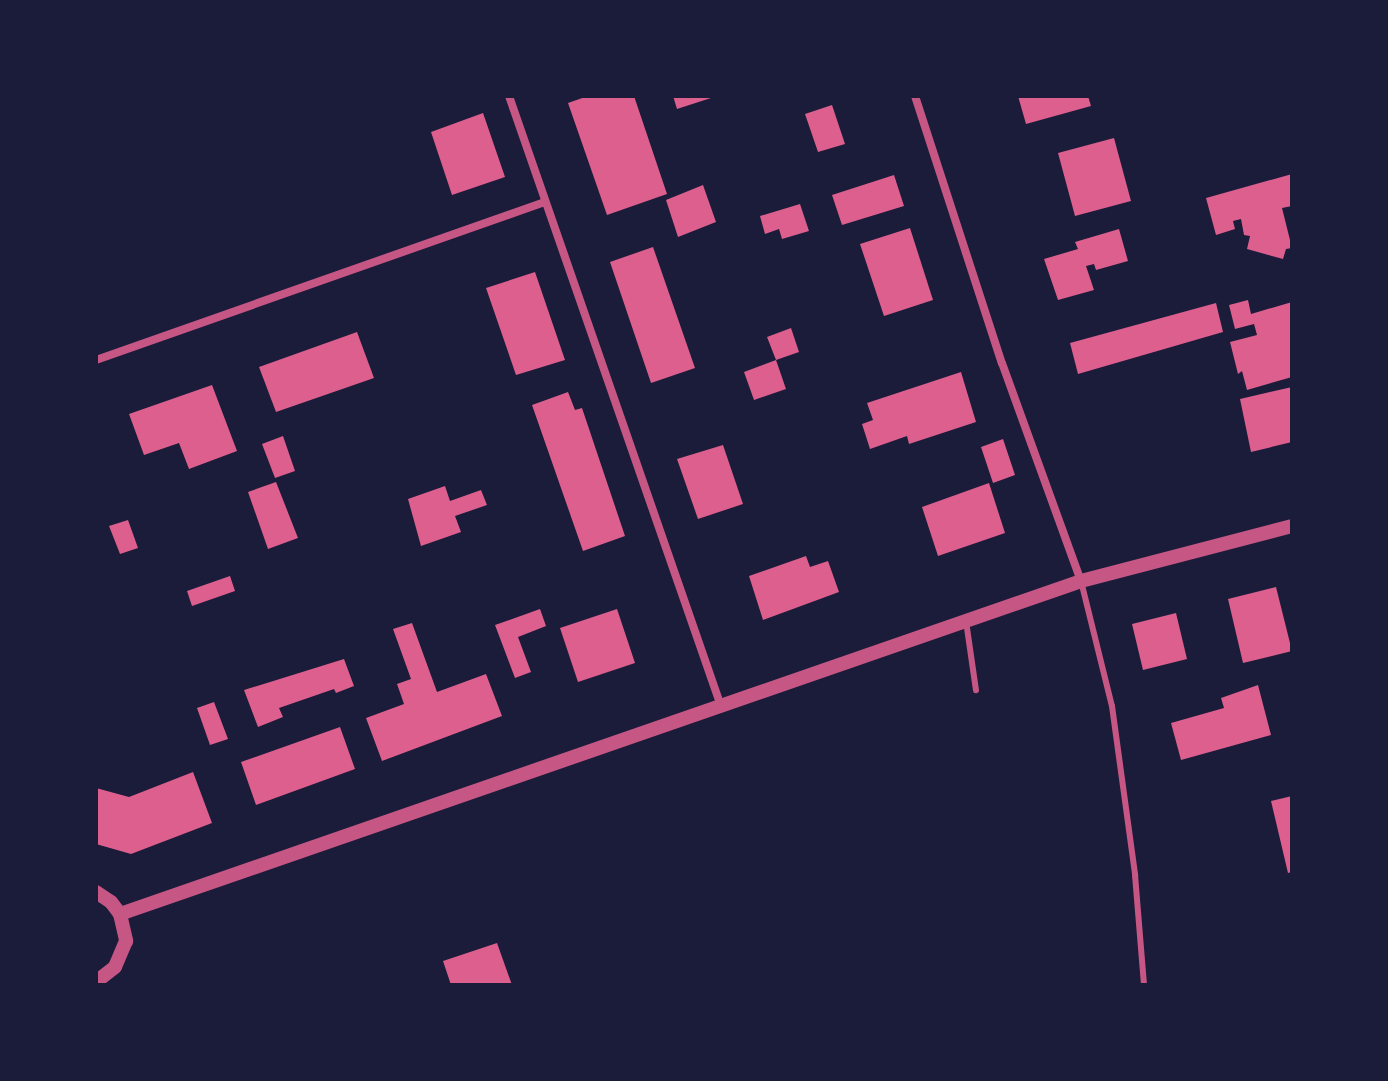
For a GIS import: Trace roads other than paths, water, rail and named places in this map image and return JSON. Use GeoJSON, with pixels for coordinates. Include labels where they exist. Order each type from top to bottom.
{"type":"FeatureCollection","features":[{"type":"Feature","properties":{"kind":"street"},"geometry":{"type":"LineString","coordinates":[[509,96],[721,706]]}},
{"type":"Feature","properties":{"kind":"street"},"geometry":{"type":"LineString","coordinates":[[915,96],[1002,363],[1081,581]]}},
{"type":"Feature","properties":{"kind":"street"},"geometry":{"type":"LineString","coordinates":[[96,360],[544,202]]}},
{"type":"Feature","properties":{"kind":"street"},"geometry":{"type":"LineString","coordinates":[[120,914],[1081,581],[1292,526]]}},
{"type":"Feature","properties":{"kind":"street"},"geometry":{"type":"LineString","coordinates":[[96,892],[111,902],[125,927],[122,955],[100,983]]}},
{"type":"Feature","properties":{"kind":"lane"},"geometry":{"type":"LineString","coordinates":[[1081,581],[1112,706],[1135,875],[1144,985]]}},
{"type":"Feature","properties":{"kind":"lane"},"geometry":{"type":"LineString","coordinates":[[966,621],[976,690]]}}]}
